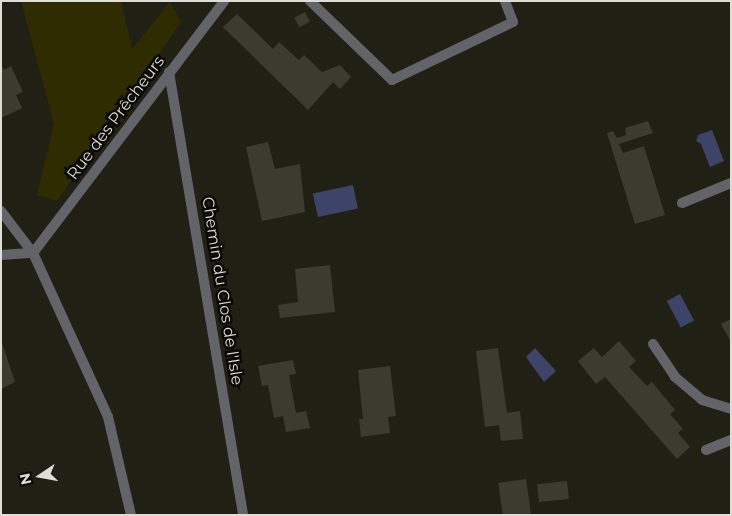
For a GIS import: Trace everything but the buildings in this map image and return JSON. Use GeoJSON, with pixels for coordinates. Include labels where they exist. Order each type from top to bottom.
{"type":"FeatureCollection","features":[{"type":"Feature","properties":{"kind":"street","name":"Rue des Prêcheurs"},"geometry":{"type":"LineString","coordinates":[[34,253],[224,1]]}},
{"type":"Feature","properties":{"kind":"street"},"geometry":{"type":"LineString","coordinates":[[310,1],[392,80],[513,22],[505,1]]}},
{"type":"Feature","properties":{"kind":"street","name":"Chemin du Clos de l'Isle"},"geometry":{"type":"LineString","coordinates":[[169,72],[243,515]]}},
{"type":"Feature","properties":{"kind":"street"},"geometry":{"type":"LineString","coordinates":[[682,203],[731,183]]}},
{"type":"Feature","properties":{"kind":"street"},"geometry":{"type":"LineString","coordinates":[[1,211],[34,253],[108,417],[131,515]]}},
{"type":"Feature","properties":{"kind":"street"},"geometry":{"type":"LineString","coordinates":[[1,255],[34,253]]}},
{"type":"Feature","properties":{"kind":"street"},"geometry":{"type":"LineString","coordinates":[[653,344],[674,377],[702,400],[731,409]]}},
{"type":"Feature","properties":{"kind":"street"},"geometry":{"type":"LineString","coordinates":[[706,450],[731,440]]}},
{"type":"Feature","properties":{"kind":"shaded area"},"geometry":{"type":"Polygon","coordinates":[[[21,1],[121,1],[132,49],[170,2],[181,22],[57,201],[37,195],[54,124],[21,1]]]}},
{"type":"Feature","properties":{"kind":"water"},"geometry":{"type":"Polygon","coordinates":[[[712,130],[724,161],[710,167],[701,144],[696,141],[698,135],[712,130]]]}},
{"type":"Feature","properties":{"kind":"water"},"geometry":{"type":"Polygon","coordinates":[[[353,185],[358,208],[318,217],[313,194],[353,185]]]}},
{"type":"Feature","properties":{"kind":"water"},"geometry":{"type":"Polygon","coordinates":[[[680,294],[694,320],[681,328],[667,301],[680,294]]]}},
{"type":"Feature","properties":{"kind":"water"},"geometry":{"type":"Polygon","coordinates":[[[535,348],[556,371],[544,382],[526,357],[535,348]]]}}]}
